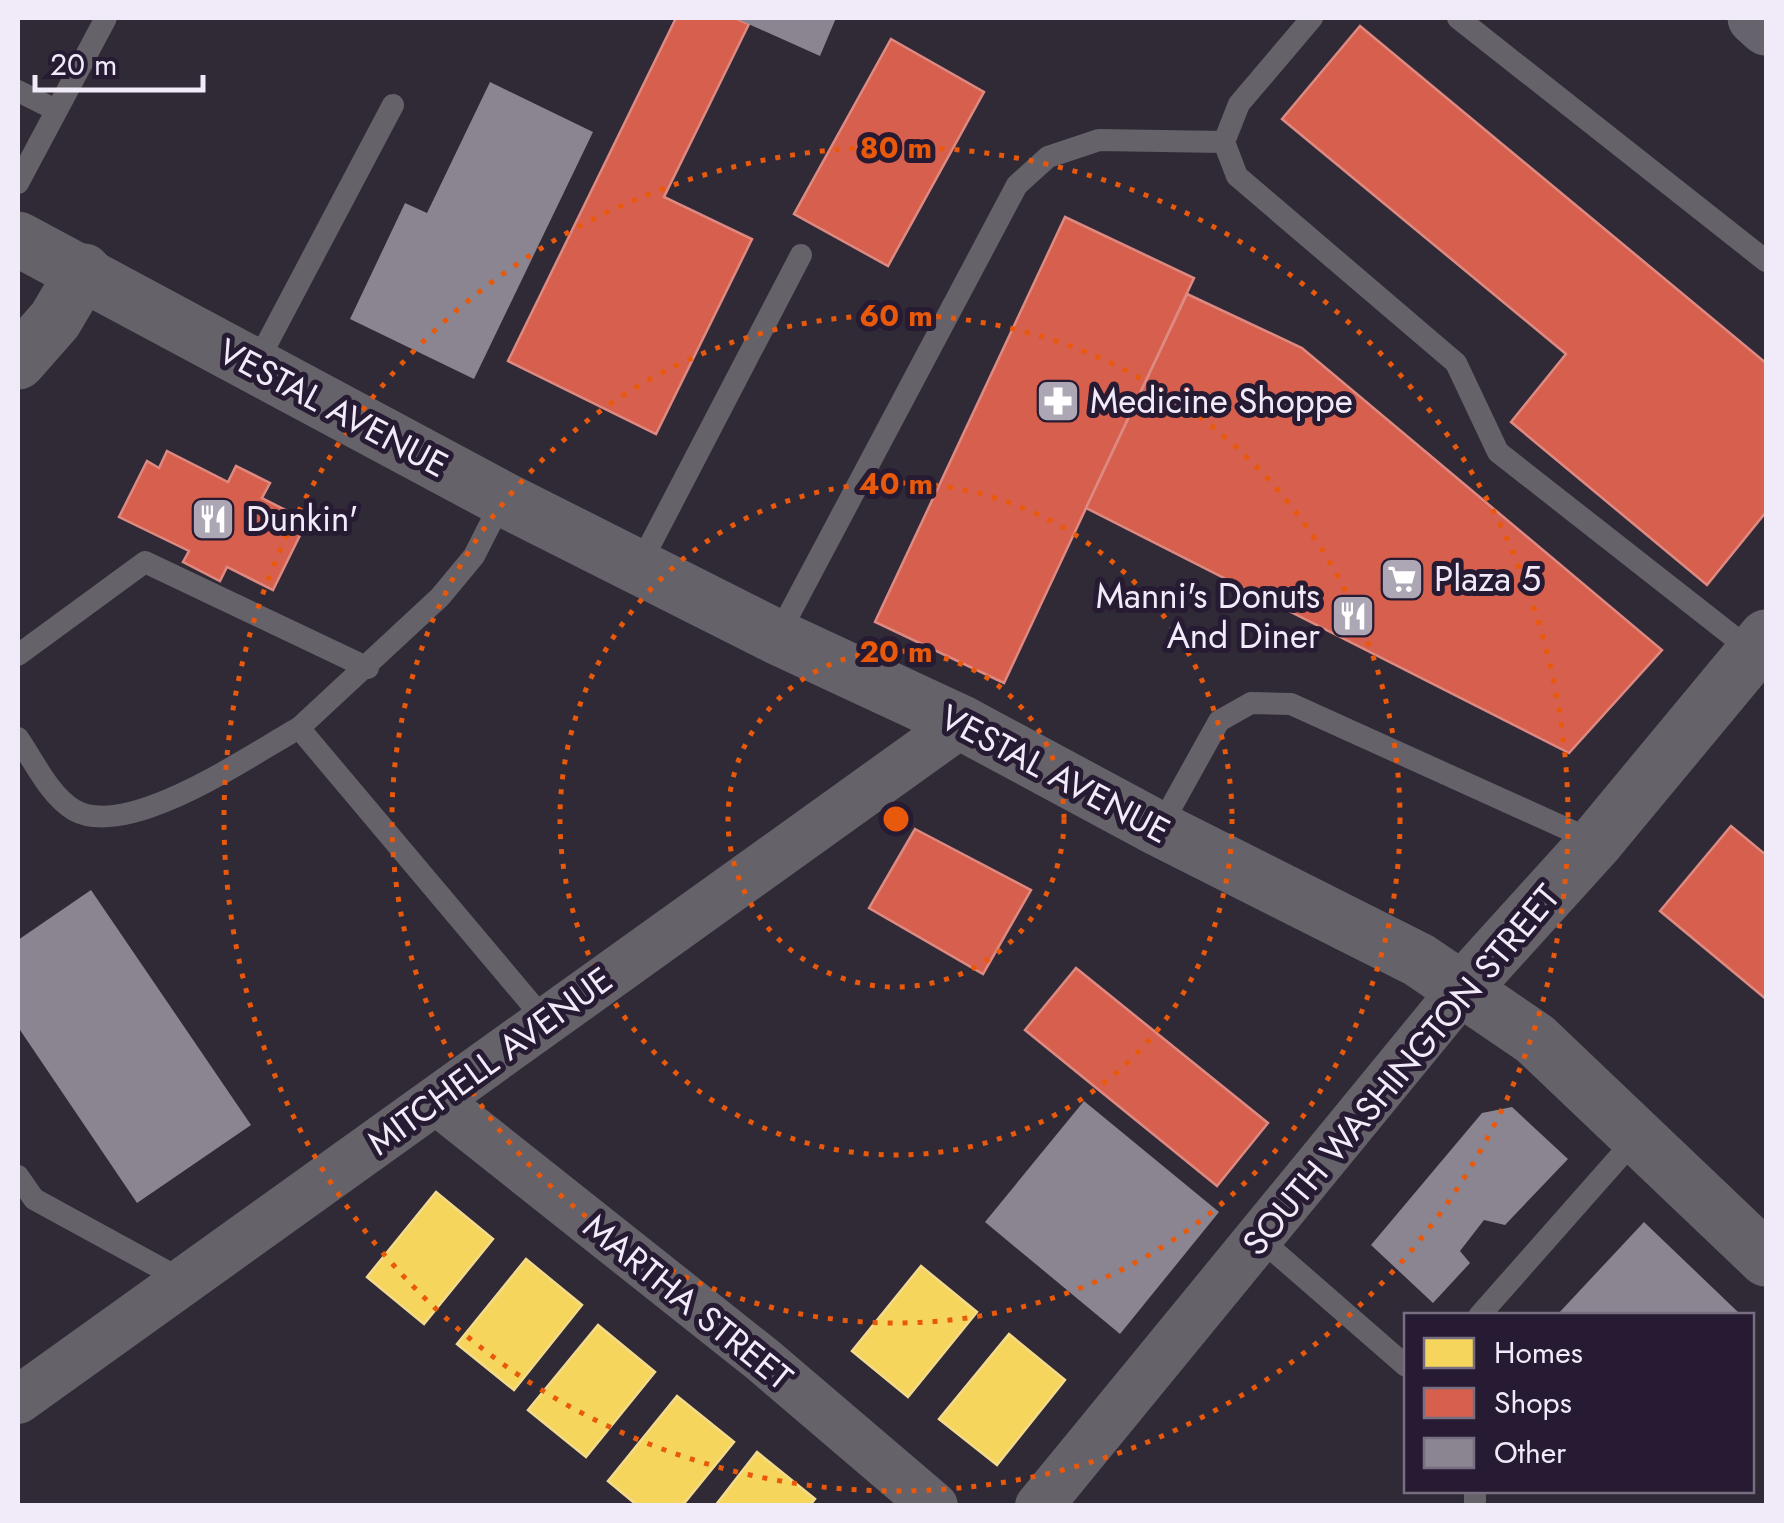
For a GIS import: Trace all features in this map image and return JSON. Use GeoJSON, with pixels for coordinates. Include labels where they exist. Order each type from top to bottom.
{"type":"FeatureCollection","features":[{"type":"Feature","properties":{"kind":"main road"},"geometry":{"type":"LineString","coordinates":[[1754,18],[1766,28]]}},
{"type":"Feature","properties":{"kind":"street","name":"VESTAL AVENUE"},"geometry":{"type":"LineString","coordinates":[[18,239],[503,499],[778,637],[962,723],[1159,829],[1419,960],[1535,1039],[1766,1259]]}},
{"type":"Feature","properties":{"kind":"street"},"geometry":{"type":"LineString","coordinates":[[18,362],[55,320],[84,271]]}},
{"type":"Feature","properties":{"kind":"street","name":"SOUTH WASHINGTON STREET"},"geometry":{"type":"LineString","coordinates":[[1039,1506],[1461,991],[1596,842],[1760,645]]}},
{"type":"Feature","properties":{"kind":"street","name":"MITCHELL AVENUE"},"geometry":{"type":"LineString","coordinates":[[18,1400],[438,1102],[544,1019],[962,723]]}},
{"type":"Feature","properties":{"kind":"street","name":"MARTHA STREET"},"geometry":{"type":"LineString","coordinates":[[438,1102],[763,1360],[934,1506]]}},
{"type":"Feature","properties":{"kind":"lane"},"geometry":{"type":"LineString","coordinates":[[18,183],[106,18]]}},
{"type":"Feature","properties":{"kind":"lane"},"geometry":{"type":"LineString","coordinates":[[1312,18],[1239,104],[1224,142],[1236,176],[1456,364],[1498,452],[1760,645]]}},
{"type":"Feature","properties":{"kind":"lane"},"geometry":{"type":"LineString","coordinates":[[1458,18],[1766,261]]}},
{"type":"Feature","properties":{"kind":"lane"},"geometry":{"type":"LineString","coordinates":[[18,91],[56,110]]}},
{"type":"Feature","properties":{"kind":"lane"},"geometry":{"type":"LineString","coordinates":[[254,368],[393,105]]}},
{"type":"Feature","properties":{"kind":"lane"},"geometry":{"type":"LineString","coordinates":[[778,637],[1017,185],[1048,157],[1099,140],[1224,142]]}},
{"type":"Feature","properties":{"kind":"lane"},"geometry":{"type":"LineString","coordinates":[[638,566],[801,255]]}},
{"type":"Feature","properties":{"kind":"lane"},"geometry":{"type":"LineString","coordinates":[[18,738],[59,798],[78,812],[107,818],[152,808],[299,728],[368,668],[440,598],[474,556],[503,499]]}},
{"type":"Feature","properties":{"kind":"lane"},"geometry":{"type":"LineString","coordinates":[[18,654],[145,562],[368,668]]}},
{"type":"Feature","properties":{"kind":"lane"},"geometry":{"type":"LineString","coordinates":[[1159,829],[1219,721],[1250,703],[1290,704],[1596,842]]}},
{"type":"Feature","properties":{"kind":"lane"},"geometry":{"type":"LineString","coordinates":[[299,728],[544,1019]]}},
{"type":"Feature","properties":{"kind":"lane"},"geometry":{"type":"LineString","coordinates":[[1482,1313],[1638,1136]]}},
{"type":"Feature","properties":{"kind":"lane"},"geometry":{"type":"LineString","coordinates":[[18,1176],[26,1205],[184,1282]]}},
{"type":"Feature","properties":{"kind":"lane"},"geometry":{"type":"LineString","coordinates":[[1259,1238],[1404,1364]]}},
{"type":"Feature","properties":{"kind":"building: Homes"},"geometry":{"type":"Polygon","coordinates":[[[436,1192],[493,1239],[424,1324],[367,1277],[436,1192]]]}},
{"type":"Feature","properties":{"kind":"building: Homes"},"geometry":{"type":"Polygon","coordinates":[[[526,1259],[582,1305],[514,1390],[457,1344],[526,1259]]]}},
{"type":"Feature","properties":{"kind":"building: Homes"},"geometry":{"type":"Polygon","coordinates":[[[921,1266],[977,1312],[908,1397],[852,1351],[921,1266]]]}},
{"type":"Feature","properties":{"kind":"building: Homes"},"geometry":{"type":"Polygon","coordinates":[[[598,1325],[655,1372],[586,1457],[528,1410],[598,1325]]]}},
{"type":"Feature","properties":{"kind":"building: Homes"},"geometry":{"type":"Polygon","coordinates":[[[1009,1334],[1065,1380],[997,1465],[939,1419],[1009,1334]]]}},
{"type":"Feature","properties":{"kind":"building: Homes"},"geometry":{"type":"Polygon","coordinates":[[[677,1396],[734,1442],[682,1506],[638,1506],[608,1481],[677,1396]]]}},
{"type":"Feature","properties":{"kind":"building: Homes"},"geometry":{"type":"Polygon","coordinates":[[[757,1452],[815,1499],[809,1506],[715,1506],[757,1452]]]}},
{"type":"Feature","properties":{"kind":"building: Shops"},"geometry":{"type":"Polygon","coordinates":[[[676,18],[735,18],[749,24],[664,197],[752,239],[656,434],[508,361],[676,18]]]}},
{"type":"Feature","properties":{"kind":"building: Shops"},"geometry":{"type":"Polygon","coordinates":[[[1360,26],[1766,363],[1766,512],[1707,585],[1511,422],[1566,354],[1282,119],[1360,26]]]}},
{"type":"Feature","properties":{"kind":"building: Shops"},"geometry":{"type":"Polygon","coordinates":[[[891,39],[984,92],[888,266],[794,214],[891,39]]]}},
{"type":"Feature","properties":{"kind":"building: Shops","name":"Medicine Shoppe"},"geometry":{"type":"Polygon","coordinates":[[[1065,217],[1194,278],[1004,683],[875,622],[1065,217]]]}},
{"type":"Feature","properties":{"kind":"building: Shops","name":"Plaza 5"},"geometry":{"type":"Polygon","coordinates":[[[1187,294],[1302,348],[1662,650],[1569,753],[1086,508],[1187,294]]]}},
{"type":"Feature","properties":{"kind":"building: Shops","name":"Dunkin'"},"geometry":{"type":"Polygon","coordinates":[[[167,451],[228,482],[236,466],[270,483],[262,498],[307,521],[273,590],[227,567],[220,581],[183,562],[189,551],[119,517],[147,461],[159,468],[167,451]]]}},
{"type":"Feature","properties":{"kind":"building: Shops"},"geometry":{"type":"Polygon","coordinates":[[[1731,826],[1766,855],[1766,999],[1660,911],[1731,826]]]}},
{"type":"Feature","properties":{"kind":"building: Shops"},"geometry":{"type":"Polygon","coordinates":[[[915,829],[1031,890],[983,974],[869,908],[915,829]]]}},
{"type":"Feature","properties":{"kind":"building: Shops"},"geometry":{"type":"Polygon","coordinates":[[[1076,968],[1268,1123],[1217,1186],[1025,1030],[1076,968]]]}},
{"type":"Feature","properties":{"kind":"building: Other"},"geometry":{"type":"Polygon","coordinates":[[[735,18],[836,18],[820,56],[735,18]]]}},
{"type":"Feature","properties":{"kind":"building: Other"},"geometry":{"type":"Polygon","coordinates":[[[490,82],[593,132],[474,379],[350,319],[405,203],[427,213],[490,82]]]}},
{"type":"Feature","properties":{"kind":"building: Other"},"geometry":{"type":"Polygon","coordinates":[[[91,890],[251,1125],[137,1203],[18,1027],[18,940],[91,890]]]}},
{"type":"Feature","properties":{"kind":"building: Other"},"geometry":{"type":"Polygon","coordinates":[[[1084,1101],[1219,1212],[1120,1334],[985,1222],[1084,1101]]]}},
{"type":"Feature","properties":{"kind":"building: Other"},"geometry":{"type":"Polygon","coordinates":[[[1512,1107],[1568,1159],[1505,1225],[1484,1220],[1460,1251],[1470,1263],[1433,1303],[1371,1245],[1482,1113],[1512,1107]]]}},
{"type":"Feature","properties":{"kind":"building: Other"},"geometry":{"type":"Polygon","coordinates":[[[1644,1222],[1738,1312],[1737,1313],[1559,1313],[1644,1222]]]}},
{"type":"Feature","properties":{"kind":"place","name":"Medicine Shoppe"},"geometry":{"type":"Point","coordinates":[1058,401]}},
{"type":"Feature","properties":{"kind":"place","name":"Dunkin'"},"geometry":{"type":"Point","coordinates":[213,519]}},
{"type":"Feature","properties":{"kind":"place","name":"Plaza 5"},"geometry":{"type":"Point","coordinates":[1402,579]}},
{"type":"Feature","properties":{"kind":"place","name":"Manni's Donuts And Diner"},"geometry":{"type":"Point","coordinates":[1353,616]}}]}
